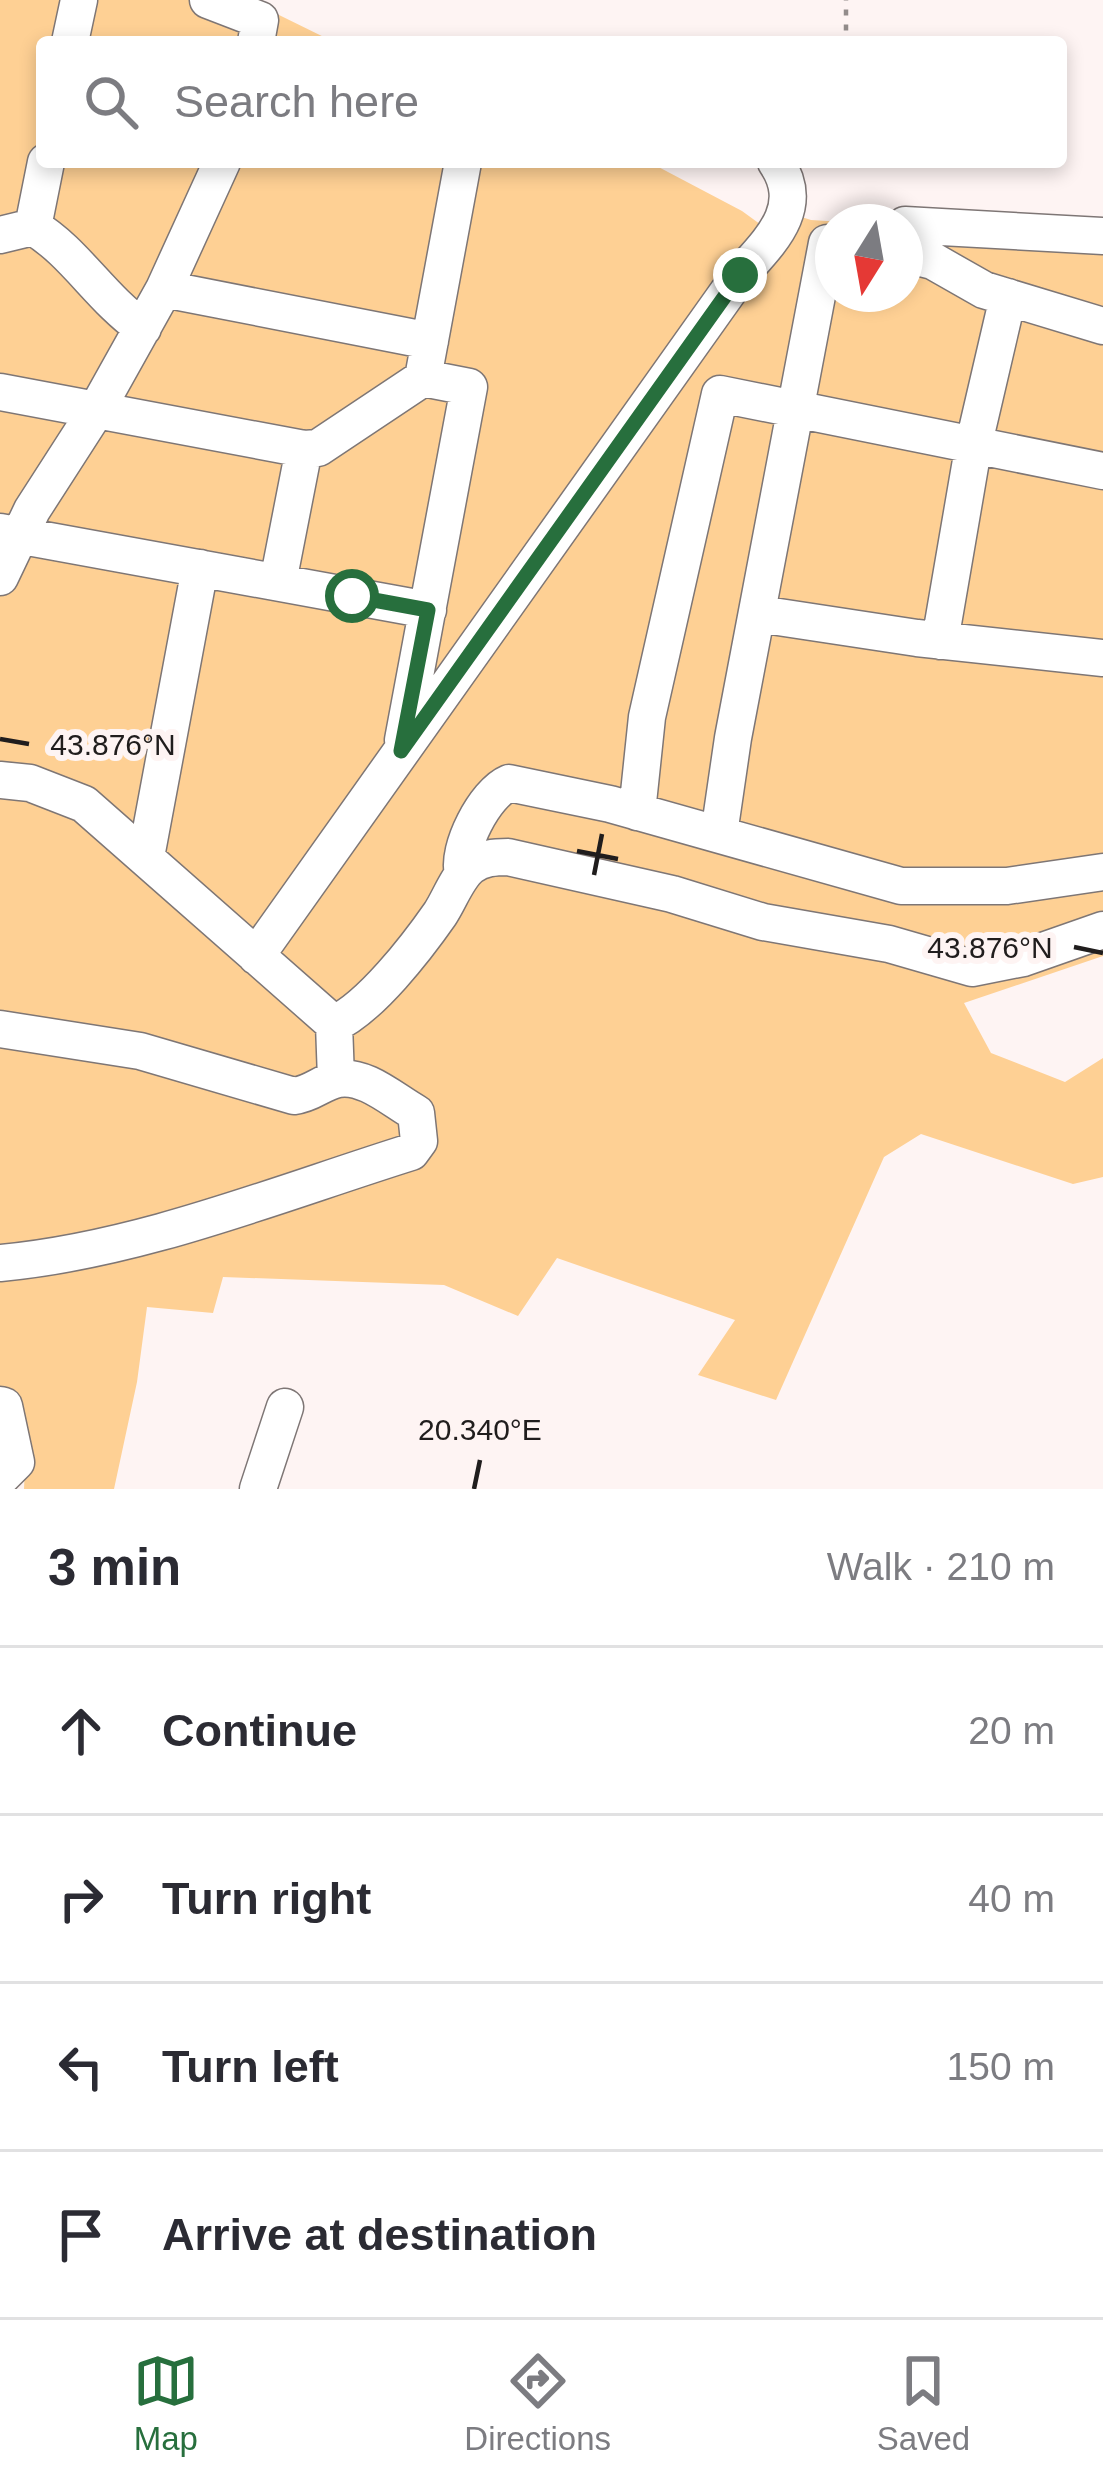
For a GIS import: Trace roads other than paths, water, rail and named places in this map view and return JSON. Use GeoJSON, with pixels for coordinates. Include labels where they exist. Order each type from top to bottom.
{"type":"FeatureCollection","features":[{"type":"Feature","properties":{"kind":"street"},"geometry":{"type":"LineString","coordinates":[[71,36],[79,0]]}},
{"type":"Feature","properties":{"kind":"street"},"geometry":{"type":"LineString","coordinates":[[208,0],[260,20],[257,36]]}},
{"type":"Feature","properties":{"kind":"street"},"geometry":{"type":"LineString","coordinates":[[43,168],[16,231],[58,242],[116,309],[143,328]]}},
{"type":"Feature","properties":{"kind":"street"},"geometry":{"type":"LineString","coordinates":[[0,577],[11,534],[98,410],[164,289],[219,168]]}},
{"type":"Feature","properties":{"kind":"street"},"geometry":{"type":"LineString","coordinates":[[423,378],[462,168]]}},
{"type":"Feature","properties":{"kind":"street"},"geometry":{"type":"LineString","coordinates":[[256,956],[740,275],[782,224],[789,195],[778,168]]}},
{"type":"Feature","properties":{"kind":"street"},"geometry":{"type":"LineString","coordinates":[[782,224],[815,223]]}},
{"type":"Feature","properties":{"kind":"street"},"geometry":{"type":"LineString","coordinates":[[923,226],[1103,236]]}},
{"type":"Feature","properties":{"kind":"street"},"geometry":{"type":"LineString","coordinates":[[923,258],[975,286],[1103,326]]}},
{"type":"Feature","properties":{"kind":"street"},"geometry":{"type":"LineString","coordinates":[[164,289],[430,341]]}},
{"type":"Feature","properties":{"kind":"street"},"geometry":{"type":"LineString","coordinates":[[940,641],[974,443],[1008,297]]}},
{"type":"Feature","properties":{"kind":"street"},"geometry":{"type":"LineString","coordinates":[[719,834],[794,408],[816,312]]}},
{"type":"Feature","properties":{"kind":"street"},"geometry":{"type":"LineString","coordinates":[[0,392],[304,449],[318,448],[423,378],[469,387],[401,751]]}},
{"type":"Feature","properties":{"kind":"street"},"geometry":{"type":"LineString","coordinates":[[637,812],[647,717],[720,394],[1103,471]]}},
{"type":"Feature","properties":{"kind":"street"},"geometry":{"type":"LineString","coordinates":[[278,582],[304,449]]}},
{"type":"Feature","properties":{"kind":"street"},"geometry":{"type":"LineString","coordinates":[[11,534],[428,610]]}},
{"type":"Feature","properties":{"kind":"street"},"geometry":{"type":"LineString","coordinates":[[146,857],[200,568]]}},
{"type":"Feature","properties":{"kind":"street"},"geometry":{"type":"LineString","coordinates":[[759,614],[940,641],[1103,658]]}},
{"type":"Feature","properties":{"kind":"street"},"geometry":{"type":"LineString","coordinates":[[15,781],[84,804],[334,1024],[336,1079]]}},
{"type":"Feature","properties":{"kind":"street"},"geometry":{"type":"LineString","coordinates":[[463,874],[464,843],[494,792],[508,783],[637,812],[901,886],[1007,886],[1103,872]]}},
{"type":"Feature","properties":{"kind":"street"},"geometry":{"type":"LineString","coordinates":[[334,1024],[354,1015],[434,922],[463,874],[476,862],[508,857],[672,894],[764,922],[889,944],[972,968],[1023,958],[1103,930]]}},
{"type":"Feature","properties":{"kind":"street"},"geometry":{"type":"LineString","coordinates":[[0,1029],[140,1051],[294,1096],[311,1094],[336,1079],[360,1080],[416,1113],[419,1141],[411,1152],[140,1237],[56,1258],[0,1264]]}},
{"type":"Feature","properties":{"kind":"street"},"geometry":{"type":"LineString","coordinates":[[0,1405],[16,1462],[0,1478]]}},
{"type":"Feature","properties":{"kind":"street"},"geometry":{"type":"LineString","coordinates":[[258,1489],[285,1406]]}}]}
